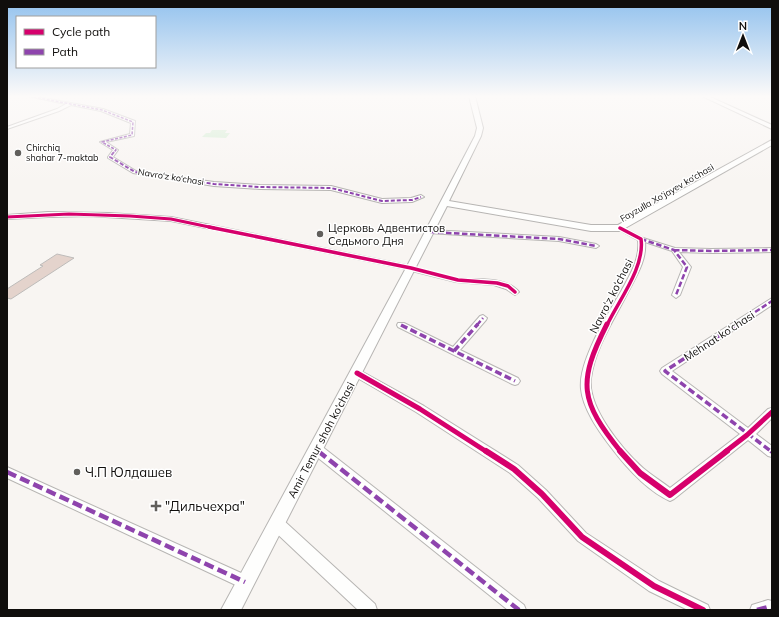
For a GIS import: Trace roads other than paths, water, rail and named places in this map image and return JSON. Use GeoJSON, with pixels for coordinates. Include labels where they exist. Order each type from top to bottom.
{"type":"FeatureCollection","features":[{"type":"Feature","properties":{"kind":"main road","name":"Amir Temur shoh ko‘chasi"},"geometry":{"type":"LineString","coordinates":[[230,610],[357,373],[430,232],[479,132],[478,125]]}},
{"type":"Feature","properties":{"kind":"main road","name":"Fayzulla Xo‘jayev ko‘chasi"},"geometry":{"type":"LineString","coordinates":[[444,203],[591,228],[620,228],[772,142]]}},
{"type":"Feature","properties":{"kind":"street","name":"Navro‘z ko‘chasi"},"geometry":{"type":"LineString","coordinates":[[132,125],[132,135],[102,142],[116,150],[110,157],[135,172],[214,184],[260,187],[331,188],[382,201],[412,200],[421,197]]}},
{"type":"Feature","properties":{"kind":"street"},"geometry":{"type":"LineString","coordinates":[[7,217],[78,214],[171,219],[411,268],[458,280],[497,283],[508,286],[515,292]]}},
{"type":"Feature","properties":{"kind":"street"},"geometry":{"type":"LineString","coordinates":[[620,228],[641,239],[674,250],[696,252],[710,250],[772,250]]}},
{"type":"Feature","properties":{"kind":"street"},"geometry":{"type":"LineString","coordinates":[[430,232],[559,239],[596,246]]}},
{"type":"Feature","properties":{"kind":"street","name":"Navro‘z ko‘chasi"},"geometry":{"type":"LineString","coordinates":[[641,239],[642,253],[636,271],[598,342],[585,379],[588,399],[603,428],[637,470],[670,495],[747,434]]}},
{"type":"Feature","properties":{"kind":"street"},"geometry":{"type":"LineString","coordinates":[[674,250],[687,267],[676,295]]}},
{"type":"Feature","properties":{"kind":"street","name":"Mehnat ko‘chasi"},"geometry":{"type":"LineString","coordinates":[[747,434],[666,371],[772,301]]}},
{"type":"Feature","properties":{"kind":"street"},"geometry":{"type":"LineString","coordinates":[[454,351],[483,318]]}},
{"type":"Feature","properties":{"kind":"street"},"geometry":{"type":"LineString","coordinates":[[401,325],[515,381]]}},
{"type":"Feature","properties":{"kind":"street"},"geometry":{"type":"LineString","coordinates":[[357,373],[420,409],[514,469],[542,494],[582,537],[654,586],[703,610]]}},
{"type":"Feature","properties":{"kind":"street"},"geometry":{"type":"LineString","coordinates":[[772,412],[747,434],[772,452]]}},
{"type":"Feature","properties":{"kind":"street"},"geometry":{"type":"LineString","coordinates":[[316,449],[518,610]]}},
{"type":"Feature","properties":{"kind":"street"},"geometry":{"type":"LineString","coordinates":[[7,472],[245,582]]}},
{"type":"Feature","properties":{"kind":"street"},"geometry":{"type":"LineString","coordinates":[[277,524],[369,610]]}},
{"type":"Feature","properties":{"kind":"street"},"geometry":{"type":"LineString","coordinates":[[757,610],[768,607],[772,608]]}},
{"type":"Feature","properties":{"kind":"place","name":"Chirchiq shahar 7-maktab"},"geometry":{"type":"Point","coordinates":[18,153]}},
{"type":"Feature","properties":{"kind":"place","name":"Церковь Адвентистов Седьмого Дня"},"geometry":{"type":"Point","coordinates":[320,234]}},
{"type":"Feature","properties":{"kind":"place","name":"Ч.П Юлдашев"},"geometry":{"type":"Point","coordinates":[77,472]}},
{"type":"Feature","properties":{"kind":"place","name":"\"Дильчехра\""},"geometry":{"type":"Point","coordinates":[156,506]}}]}
